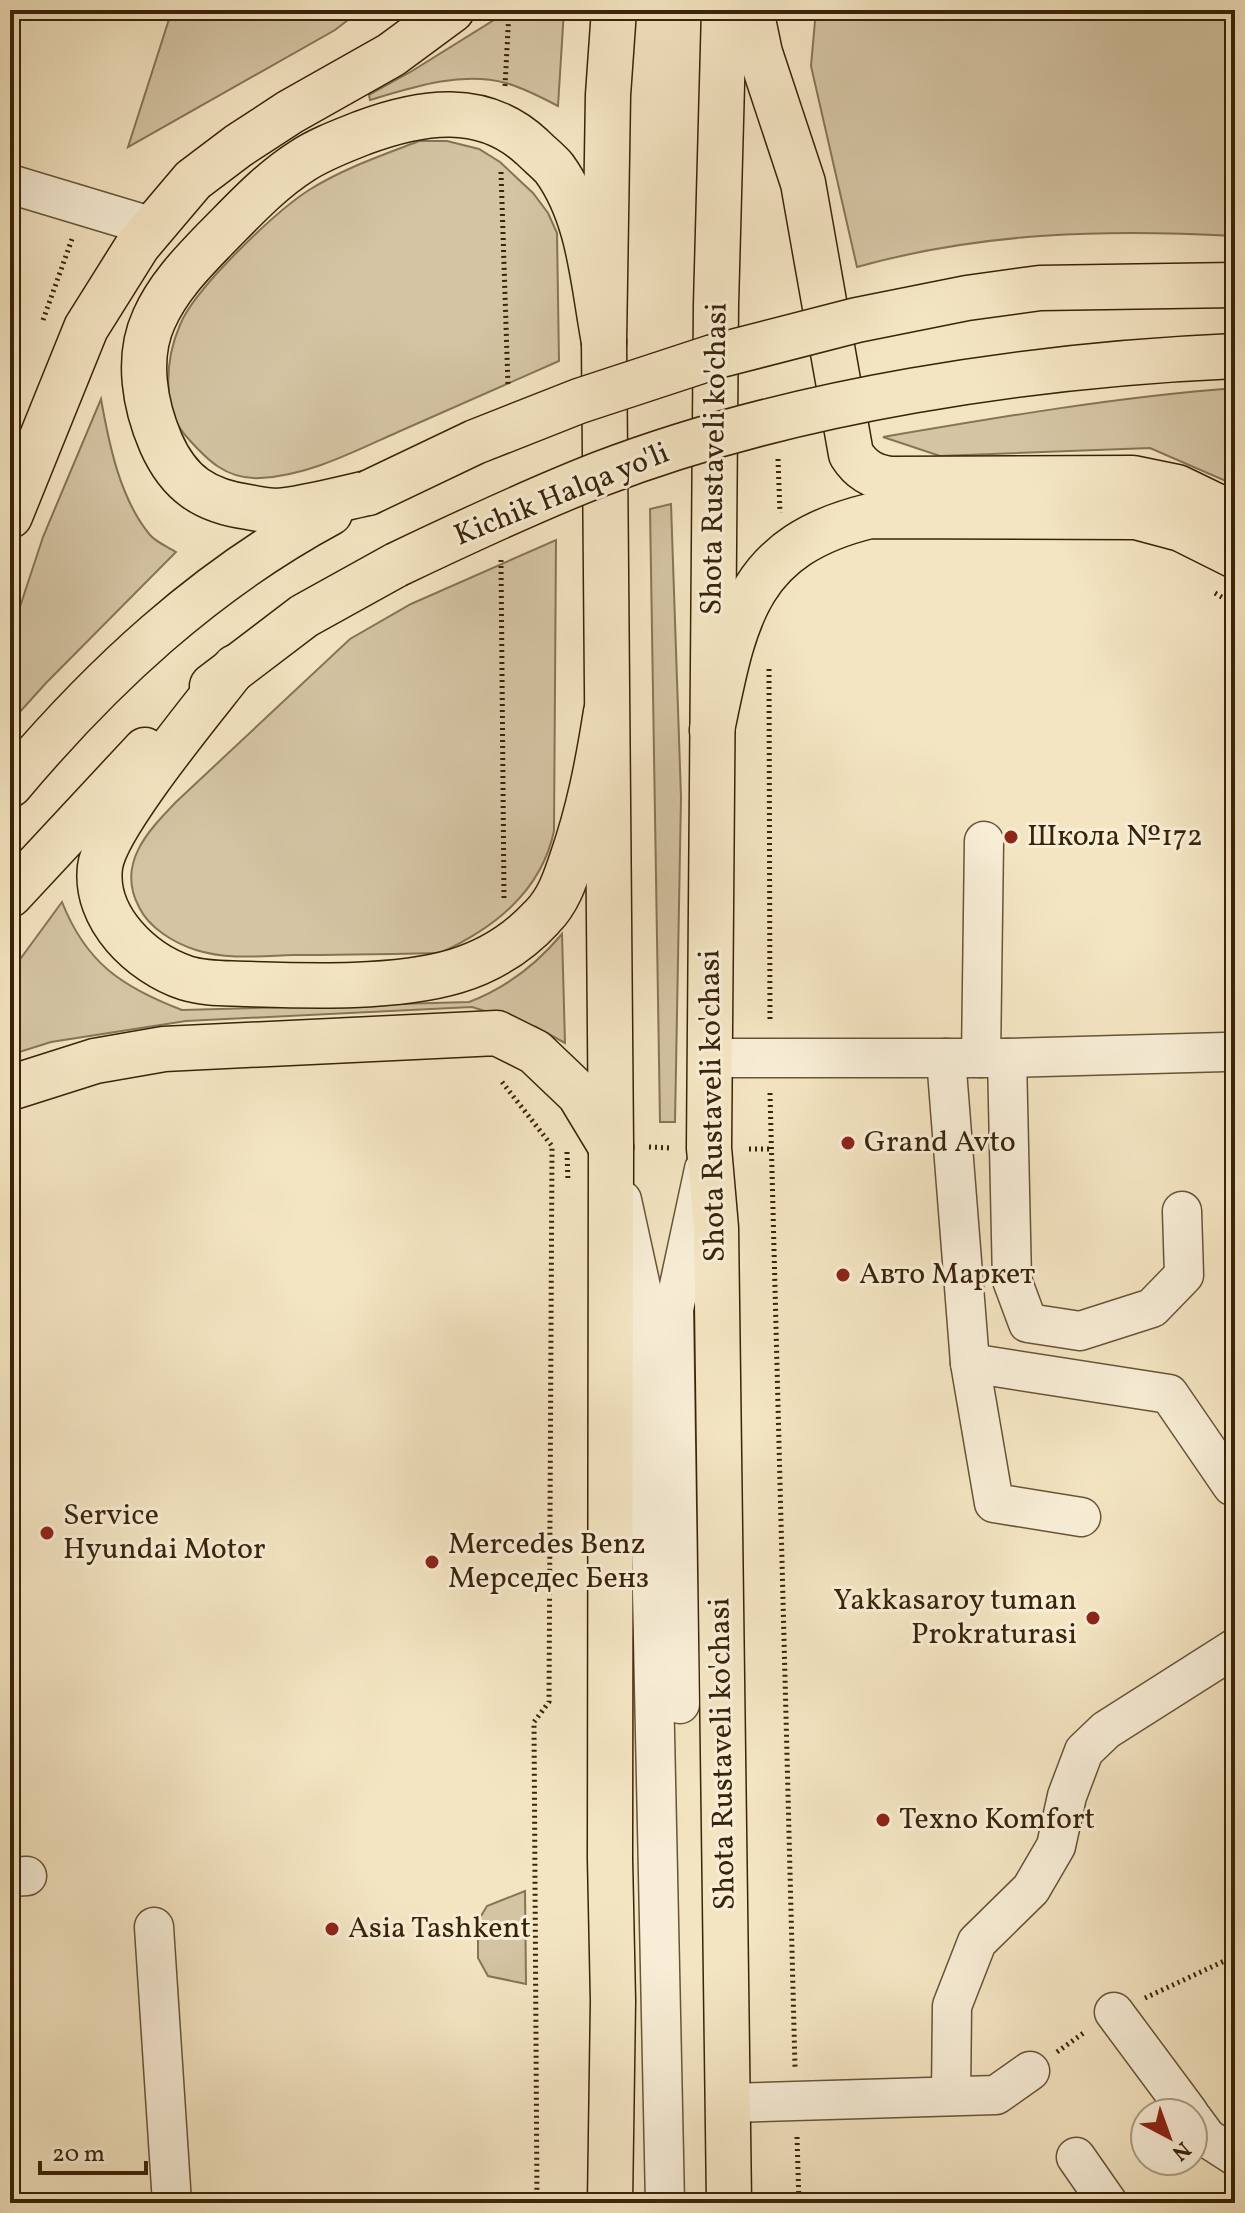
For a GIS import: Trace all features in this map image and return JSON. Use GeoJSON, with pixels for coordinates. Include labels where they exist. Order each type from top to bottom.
{"type":"FeatureCollection","features":[{"type":"Feature","properties":{"kind":"main road"},"geometry":{"type":"LineString","coordinates":[[10,516],[86,328],[138,245],[193,180],[290,112],[391,55],[452,10]]}},
{"type":"Feature","properties":{"kind":"main road"},"geometry":{"type":"LineString","coordinates":[[610,2203],[613,2001],[610,1859],[611,1147],[604,342],[608,95],[614,10]]}},
{"type":"Feature","properties":{"kind":"main road","name":"Shota Rustaveli ko'chasi"},"geometry":{"type":"LineString","coordinates":[[724,10],[716,305],[709,1148],[716,1244],[729,2203]]}},
{"type":"Feature","properties":{"kind":"main road"},"geometry":{"type":"LineString","coordinates":[[751,10],[760,53],[803,183],[851,454],[856,461],[868,473],[891,479],[1112,476],[1145,479],[1177,487],[1235,515]]}},
{"type":"Feature","properties":{"kind":"main road"},"geometry":{"type":"LineString","coordinates":[[368,493],[276,511],[223,504],[196,491],[177,471],[153,424],[146,390],[144,357],[153,320],[181,274],[261,192],[303,160],[342,141],[409,119],[454,113],[501,124],[519,135],[553,167],[573,202],[587,245],[604,342]]}},
{"type":"Feature","properties":{"kind":"main road"},"geometry":{"type":"LineString","coordinates":[[10,785],[96,689],[176,615],[227,576],[290,535],[368,493],[475,442],[579,401],[713,357],[857,320],[967,298],[1040,288],[1235,285]]}},
{"type":"Feature","properties":{"kind":"main road","name":"Kichik Halqa yo'li"},"geometry":{"type":"LineString","coordinates":[[10,895],[128,766],[235,667],[304,616],[396,565],[511,511],[602,473],[714,437],[804,414],[975,381],[1165,359],[1235,356]]}},
{"type":"Feature","properties":{"kind":"main road"},"geometry":{"type":"LineString","coordinates":[[712,730],[729,650],[740,617],[756,587],[772,566],[794,546],[844,522],[870,516],[1136,517],[1181,529],[1222,573]]}},
{"type":"Feature","properties":{"kind":"main road"},"geometry":{"type":"LineString","coordinates":[[235,667],[144,787],[114,833],[100,866],[103,898],[111,920],[133,945],[159,966],[186,978],[205,982],[273,985],[392,982],[457,971],[502,951],[543,917],[561,891],[588,814],[606,712]]}},
{"type":"Feature","properties":{"kind":"main road"},"geometry":{"type":"LineString","coordinates":[[10,1088],[95,1061],[164,1049],[497,1033],[535,1052],[579,1094],[611,1147]]}},
{"type":"Feature","properties":{"kind":"street"},"geometry":{"type":"LineString","coordinates":[[10,184],[153,227]]}},
{"type":"Feature","properties":{"kind":"street"},"geometry":{"type":"LineString","coordinates":[[984,841],[970,1363],[994,1503],[1081,1517]]}},
{"type":"Feature","properties":{"kind":"street"},"geometry":{"type":"LineString","coordinates":[[709,1058],[978,1058],[1225,1052]]}},
{"type":"Feature","properties":{"kind":"street"},"geometry":{"type":"LineString","coordinates":[[978,1058],[1012,1280],[1028,1323],[1080,1331],[1152,1308],[1184,1275],[1182,1211]]}},
{"type":"Feature","properties":{"kind":"street"},"geometry":{"type":"LineString","coordinates":[[611,1147],[646,1310],[665,2203]]}},
{"type":"Feature","properties":{"kind":"street"},"geometry":{"type":"LineString","coordinates":[[687,2203],[674,1309],[709,1148]]}},
{"type":"Feature","properties":{"kind":"street"},"geometry":{"type":"LineString","coordinates":[[970,1363],[1169,1394],[1232,1486]]}},
{"type":"Feature","properties":{"kind":"street"},"geometry":{"type":"LineString","coordinates":[[951,2096],[952,2006],[977,1942],[1031,1889],[1056,1846],[1067,1796],[1084,1751],[1106,1730],[1235,1648]]}},
{"type":"Feature","properties":{"kind":"street"},"geometry":{"type":"LineString","coordinates":[[154,1927],[172,2203]]}},
{"type":"Feature","properties":{"kind":"street"},"geometry":{"type":"LineString","coordinates":[[1114,2012],[1177,2097]]}},
{"type":"Feature","properties":{"kind":"street"},"geometry":{"type":"LineString","coordinates":[[728,2103],[996,2095],[1030,2071]]}},
{"type":"Feature","properties":{"kind":"street"},"geometry":{"type":"LineString","coordinates":[[1209,2139],[1235,2156]]}},
{"type":"Feature","properties":{"kind":"street"},"geometry":{"type":"LineString","coordinates":[[1076,2157],[1108,2203]]}},
{"type":"Feature","properties":{"kind":"path"},"geometry":{"type":"LineString","coordinates":[[500,162],[508,384]]}},
{"type":"Feature","properties":{"kind":"path"},"geometry":{"type":"LineString","coordinates":[[39,330],[83,206]]}},
{"type":"Feature","properties":{"kind":"path"},"geometry":{"type":"LineString","coordinates":[[501,566],[504,899]]}},
{"type":"Feature","properties":{"kind":"path"},"geometry":{"type":"LineString","coordinates":[[1222,573],[1235,605]]}},
{"type":"Feature","properties":{"kind":"path"},"geometry":{"type":"LineString","coordinates":[[770,657],[771,1149],[799,2203]]}},
{"type":"Feature","properties":{"kind":"path"},"geometry":{"type":"LineString","coordinates":[[537,2203],[534,1722],[549,1702],[552,1146],[771,1149]]}},
{"type":"Feature","properties":{"kind":"shaded area"},"geometry":{"type":"Polygon","coordinates":[[[172,10],[361,10],[335,30],[128,147],[172,10]]]}},
{"type":"Feature","properties":{"kind":"shaded area"},"geometry":{"type":"Polygon","coordinates":[[[510,10],[564,10],[558,106],[513,85],[472,79],[437,82],[370,100],[369,95],[510,10]]]}},
{"type":"Feature","properties":{"kind":"shaded area"},"geometry":{"type":"Polygon","coordinates":[[[816,10],[1235,10],[1235,236],[1139,233],[1044,236],[951,246],[857,267],[811,66],[816,10]]]}},
{"type":"Feature","properties":{"kind":"shaded area"},"geometry":{"type":"Polygon","coordinates":[[[419,141],[447,141],[479,149],[500,162],[533,193],[548,213],[557,233],[559,361],[313,468],[260,478],[227,472],[185,435],[172,410],[169,366],[175,338],[188,310],[237,252],[309,190],[336,175],[419,141]]]}},
{"type":"Feature","properties":{"kind":"shaded area"},"geometry":{"type":"Polygon","coordinates":[[[1235,388],[1235,485],[1150,448],[940,456],[883,437],[1103,402],[1235,388]]]}},
{"type":"Feature","properties":{"kind":"shaded area"},"geometry":{"type":"Polygon","coordinates":[[[101,399],[112,452],[131,505],[150,535],[176,552],[10,723],[10,637],[43,537],[101,399]]]}},
{"type":"Feature","properties":{"kind":"shaded area"},"geometry":{"type":"Polygon","coordinates":[[[671,504],[681,797],[675,1122],[660,1122],[650,509],[671,504]]]}},
{"type":"Feature","properties":{"kind":"shaded area"},"geometry":{"type":"Polygon","coordinates":[[[556,540],[554,831],[548,853],[538,872],[512,906],[479,932],[440,953],[220,955],[179,943],[149,922],[133,891],[133,863],[146,837],[176,802],[350,639],[411,604],[556,540]]]}},
{"type":"Feature","properties":{"kind":"shaded area"},"geometry":{"type":"Polygon","coordinates":[[[62,902],[82,941],[108,970],[141,992],[182,1010],[469,1002],[520,974],[562,934],[565,1043],[536,1027],[472,1007],[186,1021],[51,1042],[10,1055],[10,973],[62,902]]]}},
{"type":"Feature","properties":{"kind":"shaded area"},"geometry":{"type":"Polygon","coordinates":[[[525,1891],[526,1984],[488,1976],[478,1958],[478,1921],[487,1906],[525,1891]]]}},
{"type":"Feature","properties":{"kind":"place","name":"Школа №172"},"geometry":{"type":"Point","coordinates":[1011,837]}},
{"type":"Feature","properties":{"kind":"place","name":"Grand Avto"},"geometry":{"type":"Point","coordinates":[848,1143]}},
{"type":"Feature","properties":{"kind":"place","name":"Авто Маркет"},"geometry":{"type":"Point","coordinates":[843,1275]}},
{"type":"Feature","properties":{"kind":"place","name":"Service Hyundai Motor"},"geometry":{"type":"Point","coordinates":[47,1533]}},
{"type":"Feature","properties":{"kind":"place","name":"Mercedes Benz Мерседес Бенз"},"geometry":{"type":"Point","coordinates":[432,1562]}},
{"type":"Feature","properties":{"kind":"place","name":"Yakkasaroy tuman Prokraturasi"},"geometry":{"type":"Point","coordinates":[1093,1618]}},
{"type":"Feature","properties":{"kind":"place","name":"Texno Komfort"},"geometry":{"type":"Point","coordinates":[883,1820]}},
{"type":"Feature","properties":{"kind":"place","name":"Asia Tashkent"},"geometry":{"type":"Point","coordinates":[332,1929]}}]}
